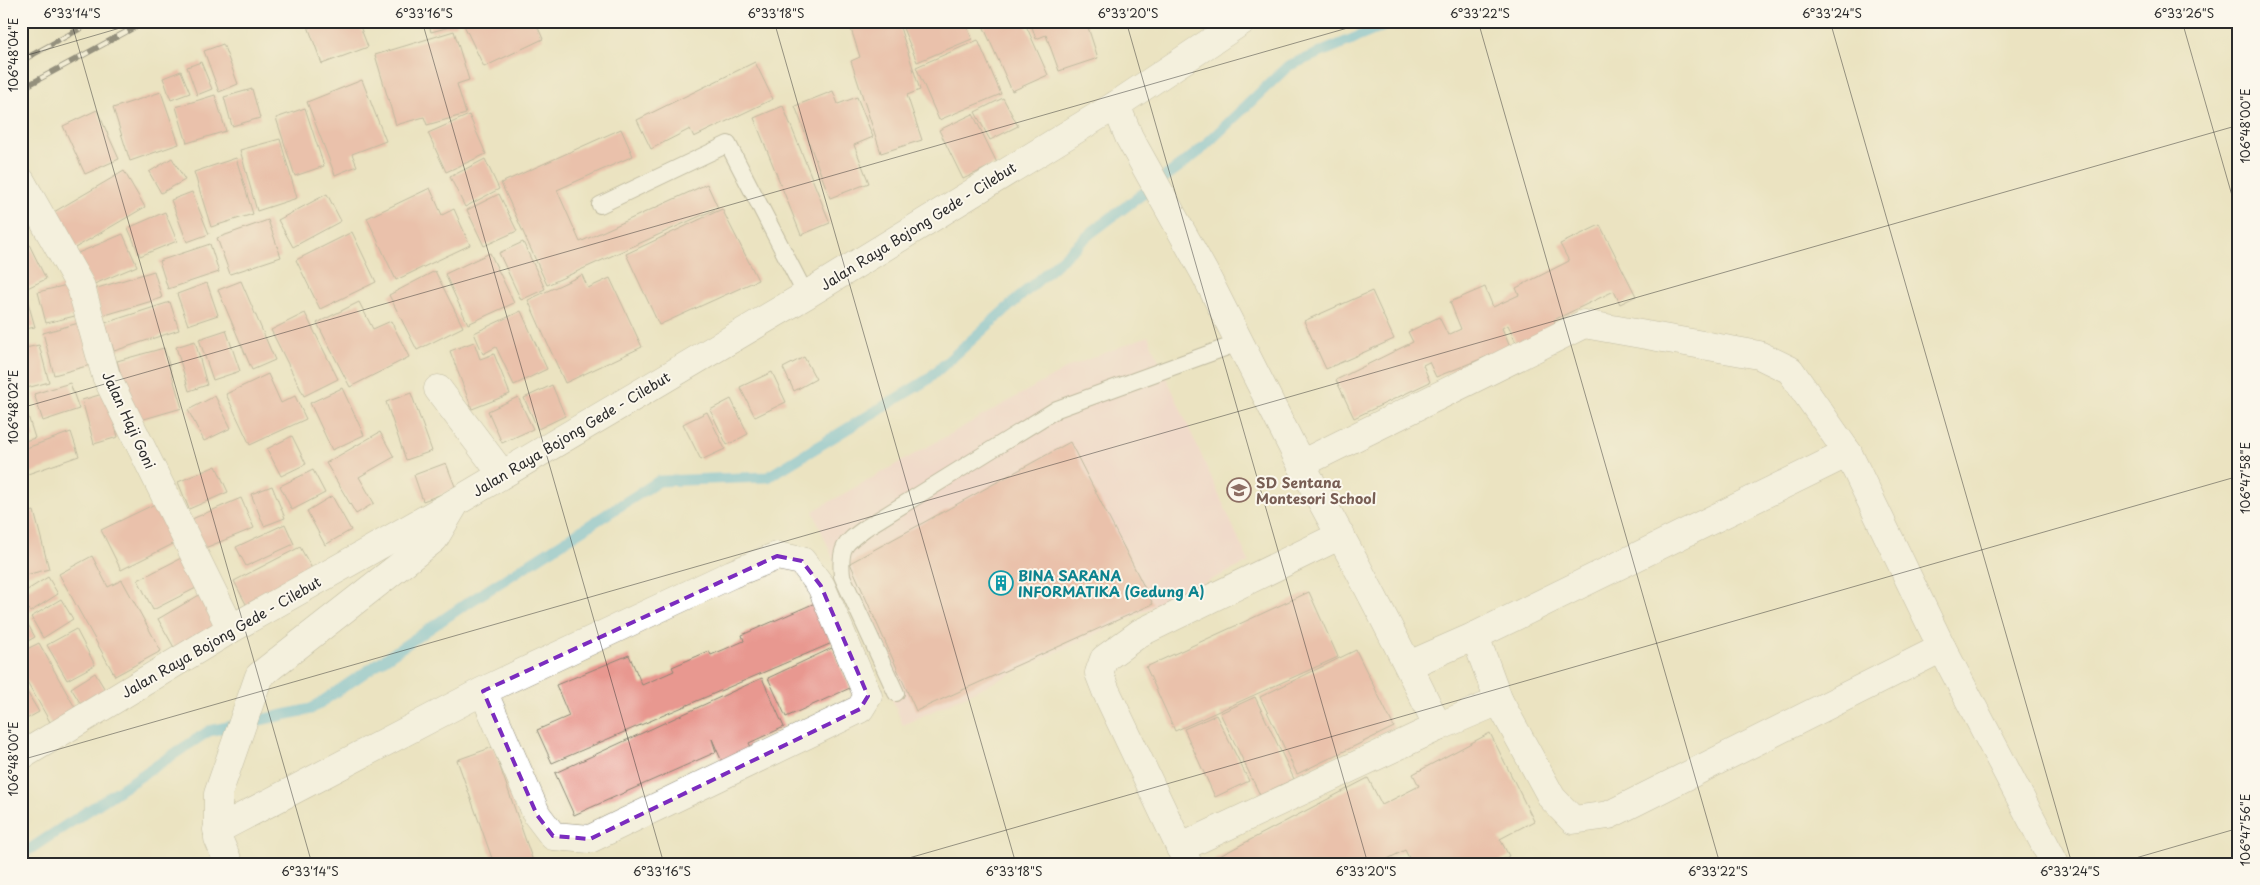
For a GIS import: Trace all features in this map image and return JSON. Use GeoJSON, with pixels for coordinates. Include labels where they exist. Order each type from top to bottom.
{"type":"FeatureCollection","features":[{"type":"Feature","properties":{"kind":"street","name":"Jalan Raya Bojong Gede - Cilebut"},"geometry":{"type":"LineString","coordinates":[[21,756],[231,629],[456,502],[806,295],[1116,105],[1242,21]]}},
{"type":"Feature","properties":{"kind":"street"},"geometry":{"type":"LineString","coordinates":[[1116,105],[1129,137],[1204,272],[1301,464],[1341,535],[1409,665],[1438,727]]}},
{"type":"Feature","properties":{"kind":"street","name":"Jalan Haji Goni"},"geometry":{"type":"LineString","coordinates":[[21,181],[81,287],[106,376],[231,629]]}},
{"type":"Feature","properties":{"kind":"street"},"geometry":{"type":"LineString","coordinates":[[1301,464],[1584,324],[1759,355],[1790,370],[1848,452],[1942,648],[2055,864]]}},
{"type":"Feature","properties":{"kind":"street"},"geometry":{"type":"LineString","coordinates":[[438,389],[502,474]]}},
{"type":"Feature","properties":{"kind":"street"},"geometry":{"type":"LineString","coordinates":[[1409,665],[1474,636],[1848,452]]}},
{"type":"Feature","properties":{"kind":"street"},"geometry":{"type":"LineString","coordinates":[[229,864],[218,838],[218,794],[259,676],[434,539],[456,502]]}},
{"type":"Feature","properties":{"kind":"street"},"geometry":{"type":"LineString","coordinates":[[1341,535],[1140,633],[1104,659],[1099,673],[1106,691],[1184,856],[1438,727],[1499,701]]}},
{"type":"Feature","properties":{"kind":"street"},"geometry":{"type":"LineString","coordinates":[[217,830],[482,692],[732,574],[777,556],[802,561],[821,586],[868,696],[860,709],[590,839],[553,836],[537,815],[482,692]]}},
{"type":"Feature","properties":{"kind":"street"},"geometry":{"type":"LineString","coordinates":[[1474,636],[1499,701],[1552,798],[1573,820],[1609,814],[1942,648]]}},
{"type":"Feature","properties":{"kind":"lane"},"geometry":{"type":"LineString","coordinates":[[600,205],[728,144],[806,295]]}},
{"type":"Feature","properties":{"kind":"lane"},"geometry":{"type":"LineString","coordinates":[[896,693],[842,576],[840,561],[845,542],[1057,410],[1240,342]]}},
{"type":"Feature","properties":{"kind":"highlighted area"},"geometry":{"type":"Polygon","coordinates":[[[777,556],[802,561],[821,586],[868,696],[860,709],[590,839],[553,836],[537,815],[483,691],[777,556]]]}},
{"type":"Feature","properties":{"kind":"shaded area"},"geometry":{"type":"Polygon","coordinates":[[[1148,336],[1249,562],[903,725],[813,511],[1071,366],[1148,336]]]}},
{"type":"Feature","properties":{"kind":"building"},"geometry":{"type":"Polygon","coordinates":[[[306,21],[358,21],[368,47],[322,64],[306,21]]]}},
{"type":"Feature","properties":{"kind":"building"},"geometry":{"type":"Polygon","coordinates":[[[428,21],[456,21],[457,25],[431,32],[428,21]]]}},
{"type":"Feature","properties":{"kind":"building"},"geometry":{"type":"Polygon","coordinates":[[[462,21],[535,21],[543,39],[484,67],[462,21]]]}},
{"type":"Feature","properties":{"kind":"building"},"geometry":{"type":"Polygon","coordinates":[[[865,21],[898,21],[920,90],[907,95],[922,140],[881,153],[851,61],[860,57],[850,26],[865,21]]]}},
{"type":"Feature","properties":{"kind":"building"},"geometry":{"type":"Polygon","coordinates":[[[900,21],[965,21],[972,39],[917,62],[900,21]]]}},
{"type":"Feature","properties":{"kind":"building"},"geometry":{"type":"Polygon","coordinates":[[[981,21],[1024,21],[1048,75],[1012,91],[981,21]]]}},
{"type":"Feature","properties":{"kind":"building"},"geometry":{"type":"Polygon","coordinates":[[[1030,21],[1086,21],[1098,58],[1059,71],[1046,35],[1036,39],[1030,21]]]}},
{"type":"Feature","properties":{"kind":"building"},"geometry":{"type":"Polygon","coordinates":[[[454,31],[469,80],[457,84],[466,114],[427,125],[424,117],[396,125],[375,55],[454,31]]]}},
{"type":"Feature","properties":{"kind":"building"},"geometry":{"type":"Polygon","coordinates":[[[978,40],[1001,94],[939,120],[916,67],[978,40]]]}},
{"type":"Feature","properties":{"kind":"building"},"geometry":{"type":"Polygon","coordinates":[[[223,44],[238,84],[219,92],[204,51],[223,44]]]}},
{"type":"Feature","properties":{"kind":"building"},"geometry":{"type":"Polygon","coordinates":[[[201,62],[212,89],[197,95],[187,67],[201,62]]]}},
{"type":"Feature","properties":{"kind":"building"},"geometry":{"type":"Polygon","coordinates":[[[755,62],[773,99],[694,137],[690,129],[651,149],[637,120],[755,62]]]}},
{"type":"Feature","properties":{"kind":"building"},"geometry":{"type":"Polygon","coordinates":[[[181,71],[190,93],[171,100],[163,78],[181,71]]]}},
{"type":"Feature","properties":{"kind":"building"},"geometry":{"type":"Polygon","coordinates":[[[362,80],[386,141],[352,154],[357,166],[335,175],[307,102],[362,80]]]}},
{"type":"Feature","properties":{"kind":"building"},"geometry":{"type":"Polygon","coordinates":[[[252,89],[260,118],[232,126],[224,97],[252,89]]]}},
{"type":"Feature","properties":{"kind":"building"},"geometry":{"type":"Polygon","coordinates":[[[833,91],[838,104],[857,97],[873,137],[854,145],[869,183],[830,198],[795,106],[833,91]]]}},
{"type":"Feature","properties":{"kind":"building"},"geometry":{"type":"Polygon","coordinates":[[[161,92],[179,144],[130,161],[113,108],[161,92]]]}},
{"type":"Feature","properties":{"kind":"building"},"geometry":{"type":"Polygon","coordinates":[[[215,95],[226,131],[187,143],[176,107],[215,95]]]}},
{"type":"Feature","properties":{"kind":"building"},"geometry":{"type":"Polygon","coordinates":[[[1003,98],[1018,126],[990,140],[975,112],[1003,98]]]}},
{"type":"Feature","properties":{"kind":"building"},"geometry":{"type":"Polygon","coordinates":[[[783,106],[830,223],[801,235],[754,118],[783,106]]]}},
{"type":"Feature","properties":{"kind":"building"},"geometry":{"type":"Polygon","coordinates":[[[305,108],[324,166],[295,176],[276,118],[305,108]]]}},
{"type":"Feature","properties":{"kind":"building"},"geometry":{"type":"Polygon","coordinates":[[[97,110],[119,159],[85,174],[63,126],[97,110]]]}},
{"type":"Feature","properties":{"kind":"building"},"geometry":{"type":"Polygon","coordinates":[[[973,114],[997,163],[963,179],[939,130],[973,114]]]}},
{"type":"Feature","properties":{"kind":"building"},"geometry":{"type":"Polygon","coordinates":[[[469,115],[486,154],[446,172],[428,133],[469,115]]]}},
{"type":"Feature","properties":{"kind":"building"},"geometry":{"type":"Polygon","coordinates":[[[621,129],[633,156],[557,190],[580,242],[707,184],[718,208],[547,285],[501,183],[621,129]]]}},
{"type":"Feature","properties":{"kind":"building"},"geometry":{"type":"Polygon","coordinates":[[[280,139],[297,198],[257,211],[240,150],[280,139]]]}},
{"type":"Feature","properties":{"kind":"building"},"geometry":{"type":"Polygon","coordinates":[[[172,158],[185,180],[161,193],[149,172],[172,158]]]}},
{"type":"Feature","properties":{"kind":"building"},"geometry":{"type":"Polygon","coordinates":[[[236,158],[253,214],[211,227],[194,172],[236,158]]]}},
{"type":"Feature","properties":{"kind":"building"},"geometry":{"type":"Polygon","coordinates":[[[485,159],[499,189],[465,207],[450,177],[485,159]]]}},
{"type":"Feature","properties":{"kind":"building"},"geometry":{"type":"Polygon","coordinates":[[[124,171],[145,207],[68,252],[47,216],[124,171]]]}},
{"type":"Feature","properties":{"kind":"building"},"geometry":{"type":"Polygon","coordinates":[[[430,188],[442,215],[454,209],[470,245],[396,280],[367,218],[430,188]]]}},
{"type":"Feature","properties":{"kind":"building"},"geometry":{"type":"Polygon","coordinates":[[[192,192],[209,234],[187,242],[171,200],[192,192]]]}},
{"type":"Feature","properties":{"kind":"building"},"geometry":{"type":"Polygon","coordinates":[[[327,194],[341,221],[293,247],[278,220],[327,194]]]}},
{"type":"Feature","properties":{"kind":"building"},"geometry":{"type":"Polygon","coordinates":[[[499,194],[517,231],[484,246],[467,210],[499,194]]]}},
{"type":"Feature","properties":{"kind":"building"},"geometry":{"type":"Polygon","coordinates":[[[722,209],[758,280],[659,325],[626,254],[722,209]]]}},
{"type":"Feature","properties":{"kind":"building"},"geometry":{"type":"Polygon","coordinates":[[[165,212],[177,241],[140,256],[128,228],[165,212]]]}},
{"type":"Feature","properties":{"kind":"building"},"geometry":{"type":"Polygon","coordinates":[[[268,220],[281,257],[230,274],[217,238],[268,220]]]}},
{"type":"Feature","properties":{"kind":"building"},"geometry":{"type":"Polygon","coordinates":[[[1600,225],[1636,296],[1620,304],[1614,291],[1554,320],[1560,333],[1516,343],[1508,325],[1502,328],[1510,347],[1436,377],[1429,362],[1423,365],[1430,382],[1354,418],[1336,380],[1413,342],[1408,332],[1439,317],[1448,335],[1461,329],[1450,302],[1485,287],[1493,307],[1519,295],[1516,288],[1569,261],[1560,244],[1600,225]]]}},
{"type":"Feature","properties":{"kind":"building"},"geometry":{"type":"Polygon","coordinates":[[[21,228],[46,279],[21,291],[21,228]]]}},
{"type":"Feature","properties":{"kind":"building"},"geometry":{"type":"Polygon","coordinates":[[[352,232],[376,282],[320,309],[296,260],[352,232]]]}},
{"type":"Feature","properties":{"kind":"building"},"geometry":{"type":"Polygon","coordinates":[[[123,234],[137,266],[92,285],[78,253],[123,234]]]}},
{"type":"Feature","properties":{"kind":"building"},"geometry":{"type":"Polygon","coordinates":[[[523,242],[545,289],[521,300],[499,253],[523,242]]]}},
{"type":"Feature","properties":{"kind":"building"},"geometry":{"type":"Polygon","coordinates":[[[210,244],[219,272],[168,289],[159,261],[210,244]]]}},
{"type":"Feature","properties":{"kind":"building"},"geometry":{"type":"Polygon","coordinates":[[[490,253],[514,303],[468,324],[445,274],[490,253]]]}},
{"type":"Feature","properties":{"kind":"building"},"geometry":{"type":"Polygon","coordinates":[[[154,271],[162,298],[102,316],[94,289],[154,271]]]}},
{"type":"Feature","properties":{"kind":"building"},"geometry":{"type":"Polygon","coordinates":[[[435,271],[463,327],[417,350],[389,295],[435,271]]]}},
{"type":"Feature","properties":{"kind":"building"},"geometry":{"type":"Polygon","coordinates":[[[582,275],[588,288],[610,278],[642,347],[565,383],[528,300],[582,275]]]}},
{"type":"Feature","properties":{"kind":"building"},"geometry":{"type":"Polygon","coordinates":[[[241,281],[275,360],[252,370],[218,290],[241,281]]]}},
{"type":"Feature","properties":{"kind":"building"},"geometry":{"type":"Polygon","coordinates":[[[207,283],[218,315],[188,325],[177,294],[207,283]]]}},
{"type":"Feature","properties":{"kind":"building"},"geometry":{"type":"Polygon","coordinates":[[[71,284],[79,315],[46,323],[38,292],[71,284]]]}},
{"type":"Feature","properties":{"kind":"building"},"geometry":{"type":"Polygon","coordinates":[[[1372,291],[1394,339],[1326,369],[1304,321],[1372,291]]]}},
{"type":"Feature","properties":{"kind":"building"},"geometry":{"type":"Polygon","coordinates":[[[27,299],[35,327],[21,330],[21,301],[27,299]]]}},
{"type":"Feature","properties":{"kind":"building"},"geometry":{"type":"Polygon","coordinates":[[[170,302],[179,330],[114,351],[105,323],[170,302]]]}},
{"type":"Feature","properties":{"kind":"building"},"geometry":{"type":"Polygon","coordinates":[[[359,302],[373,329],[391,321],[409,357],[350,387],[317,323],[359,302]]]}},
{"type":"Feature","properties":{"kind":"building"},"geometry":{"type":"Polygon","coordinates":[[[521,311],[547,369],[514,385],[496,347],[483,354],[474,333],[521,311]]]}},
{"type":"Feature","properties":{"kind":"building"},"geometry":{"type":"Polygon","coordinates":[[[305,313],[338,379],[304,396],[271,330],[305,313]]]}},
{"type":"Feature","properties":{"kind":"building"},"geometry":{"type":"Polygon","coordinates":[[[82,322],[94,364],[54,375],[43,333],[82,322]]]}},
{"type":"Feature","properties":{"kind":"building"},"geometry":{"type":"Polygon","coordinates":[[[226,330],[240,371],[213,380],[199,339],[226,330]]]}},
{"type":"Feature","properties":{"kind":"building"},"geometry":{"type":"Polygon","coordinates":[[[195,341],[207,385],[189,391],[176,347],[195,341]]]}},
{"type":"Feature","properties":{"kind":"building"},"geometry":{"type":"Polygon","coordinates":[[[474,342],[480,359],[494,354],[510,394],[472,409],[450,351],[474,342]]]}},
{"type":"Feature","properties":{"kind":"building"},"geometry":{"type":"Polygon","coordinates":[[[39,345],[49,382],[23,389],[21,349],[39,345]]]}},
{"type":"Feature","properties":{"kind":"building"},"geometry":{"type":"Polygon","coordinates":[[[164,348],[182,408],[134,422],[117,361],[164,348]]]}},
{"type":"Feature","properties":{"kind":"building"},"geometry":{"type":"Polygon","coordinates":[[[804,357],[816,379],[794,391],[783,368],[804,357]]]}},
{"type":"Feature","properties":{"kind":"building"},"geometry":{"type":"Polygon","coordinates":[[[772,372],[786,402],[755,417],[740,387],[772,372]]]}},
{"type":"Feature","properties":{"kind":"building"},"geometry":{"type":"Polygon","coordinates":[[[268,374],[281,403],[295,396],[306,419],[250,445],[226,394],[268,374]]]}},
{"type":"Feature","properties":{"kind":"building"},"geometry":{"type":"Polygon","coordinates":[[[70,383],[79,409],[43,421],[34,394],[70,383]]]}},
{"type":"Feature","properties":{"kind":"building"},"geometry":{"type":"Polygon","coordinates":[[[552,385],[565,416],[538,429],[524,398],[552,385]]]}},
{"type":"Feature","properties":{"kind":"building"},"geometry":{"type":"Polygon","coordinates":[[[342,388],[364,435],[332,450],[310,403],[342,388]]]}},
{"type":"Feature","properties":{"kind":"building"},"geometry":{"type":"Polygon","coordinates":[[[106,393],[118,437],[94,444],[82,400],[106,393]]]}},
{"type":"Feature","properties":{"kind":"building"},"geometry":{"type":"Polygon","coordinates":[[[411,393],[432,451],[406,460],[386,402],[411,393]]]}},
{"type":"Feature","properties":{"kind":"building"},"geometry":{"type":"Polygon","coordinates":[[[21,394],[35,438],[21,442],[21,394]]]}},
{"type":"Feature","properties":{"kind":"building"},"geometry":{"type":"Polygon","coordinates":[[[215,396],[231,428],[204,441],[188,410],[215,396]]]}},
{"type":"Feature","properties":{"kind":"building"},"geometry":{"type":"Polygon","coordinates":[[[518,397],[533,429],[502,443],[488,411],[518,397]]]}},
{"type":"Feature","properties":{"kind":"building"},"geometry":{"type":"Polygon","coordinates":[[[731,399],[748,434],[727,445],[710,410],[731,399]]]}},
{"type":"Feature","properties":{"kind":"building"},"geometry":{"type":"Polygon","coordinates":[[[707,412],[725,449],[701,460],[683,424],[707,412]]]}},
{"type":"Feature","properties":{"kind":"building"},"geometry":{"type":"Polygon","coordinates":[[[71,432],[79,456],[25,475],[21,465],[21,450],[71,432]]]}},
{"type":"Feature","properties":{"kind":"building"},"geometry":{"type":"Polygon","coordinates":[[[380,432],[394,457],[359,477],[374,503],[356,514],[326,463],[380,432]]]}},
{"type":"Feature","properties":{"kind":"building"},"geometry":{"type":"Polygon","coordinates":[[[292,436],[306,464],[281,476],[267,449],[292,436]]]}},
{"type":"Feature","properties":{"kind":"building","name":"BINA SARANA INFORMATIKA (Gedung A)"},"geometry":{"type":"Polygon","coordinates":[[[1070,442],[1153,604],[916,711],[850,563],[1070,442]]]}},
{"type":"Feature","properties":{"kind":"building"},"geometry":{"type":"Polygon","coordinates":[[[446,463],[456,489],[423,501],[414,475],[446,463]]]}},
{"type":"Feature","properties":{"kind":"building"},"geometry":{"type":"Polygon","coordinates":[[[216,466],[228,492],[189,509],[178,482],[216,466]]]}},
{"type":"Feature","properties":{"kind":"building"},"geometry":{"type":"Polygon","coordinates":[[[313,470],[325,493],[292,510],[280,486],[313,470]]]}},
{"type":"Feature","properties":{"kind":"building"},"geometry":{"type":"Polygon","coordinates":[[[272,486],[285,518],[264,526],[251,494],[272,486]]]}},
{"type":"Feature","properties":{"kind":"building"},"geometry":{"type":"Polygon","coordinates":[[[332,496],[351,530],[325,545],[307,511],[332,496]]]}},
{"type":"Feature","properties":{"kind":"building"},"geometry":{"type":"Polygon","coordinates":[[[241,498],[254,528],[205,548],[192,519],[241,498]]]}},
{"type":"Feature","properties":{"kind":"building"},"geometry":{"type":"Polygon","coordinates":[[[157,503],[177,542],[121,570],[101,530],[157,503]]]}},
{"type":"Feature","properties":{"kind":"building"},"geometry":{"type":"Polygon","coordinates":[[[34,511],[49,569],[22,576],[21,514],[34,511]]]}},
{"type":"Feature","properties":{"kind":"building"},"geometry":{"type":"Polygon","coordinates":[[[285,524],[294,544],[246,566],[236,547],[285,524]]]}},
{"type":"Feature","properties":{"kind":"building"},"geometry":{"type":"Polygon","coordinates":[[[300,547],[315,574],[248,608],[234,581],[300,547]]]}},
{"type":"Feature","properties":{"kind":"building"},"geometry":{"type":"Polygon","coordinates":[[[92,556],[108,587],[122,580],[161,651],[115,676],[59,574],[92,556]]]}},
{"type":"Feature","properties":{"kind":"building"},"geometry":{"type":"Polygon","coordinates":[[[183,557],[198,587],[153,610],[138,580],[183,557]]]}},
{"type":"Feature","properties":{"kind":"building"},"geometry":{"type":"Polygon","coordinates":[[[48,577],[58,594],[30,612],[21,598],[21,594],[48,577]]]}},
{"type":"Feature","properties":{"kind":"building"},"geometry":{"type":"Polygon","coordinates":[[[1309,592],[1338,657],[1175,731],[1146,667],[1309,592]]]}},
{"type":"Feature","properties":{"kind":"building"},"geometry":{"type":"Polygon","coordinates":[[[201,594],[219,628],[176,651],[158,619],[201,594]]]}},
{"type":"Feature","properties":{"kind":"building"},"geometry":{"type":"Polygon","coordinates":[[[61,599],[73,619],[43,638],[31,617],[61,599]]]}},
{"type":"Feature","properties":{"kind":"building"},"geometry":{"type":"Polygon","coordinates":[[[815,603],[832,643],[552,763],[537,730],[569,716],[556,685],[629,655],[642,685],[674,671],[672,667],[709,651],[711,655],[744,641],[742,635],[815,603]]]}},
{"type":"Feature","properties":{"kind":"building"},"geometry":{"type":"Polygon","coordinates":[[[21,612],[35,637],[21,645],[21,612]]]}},
{"type":"Feature","properties":{"kind":"building"},"geometry":{"type":"Polygon","coordinates":[[[76,629],[95,665],[67,680],[47,645],[76,629]]]}},
{"type":"Feature","properties":{"kind":"building"},"geometry":{"type":"Polygon","coordinates":[[[39,643],[79,715],[54,729],[21,671],[21,652],[39,643]]]}},
{"type":"Feature","properties":{"kind":"building"},"geometry":{"type":"Polygon","coordinates":[[[832,648],[850,688],[786,717],[768,678],[832,648]]]}},
{"type":"Feature","properties":{"kind":"building"},"geometry":{"type":"Polygon","coordinates":[[[1356,650],[1394,727],[1297,774],[1260,697],[1356,650]]]}},
{"type":"Feature","properties":{"kind":"building"},"geometry":{"type":"Polygon","coordinates":[[[95,673],[109,696],[85,711],[71,688],[95,673]]]}},
{"type":"Feature","properties":{"kind":"building"},"geometry":{"type":"Polygon","coordinates":[[[762,678],[784,727],[749,743],[753,751],[723,764],[712,739],[716,752],[574,815],[555,773],[762,678]]]}},
{"type":"Feature","properties":{"kind":"building"},"geometry":{"type":"Polygon","coordinates":[[[21,682],[39,712],[21,722],[21,682]]]}},
{"type":"Feature","properties":{"kind":"building"},"geometry":{"type":"Polygon","coordinates":[[[1255,697],[1294,779],[1260,795],[1220,713],[1255,697]]]}},
{"type":"Feature","properties":{"kind":"building"},"geometry":{"type":"Polygon","coordinates":[[[1216,715],[1249,781],[1215,797],[1184,729],[1216,715]]]}},
{"type":"Feature","properties":{"kind":"building"},"geometry":{"type":"Polygon","coordinates":[[[1490,733],[1534,821],[1500,839],[1509,856],[1495,864],[1412,864],[1405,850],[1378,864],[1216,864],[1214,859],[1368,778],[1382,805],[1419,786],[1413,774],[1490,733]]]}},
{"type":"Feature","properties":{"kind":"building"},"geometry":{"type":"Polygon","coordinates":[[[493,747],[534,864],[494,864],[457,760],[493,747]]]}},
{"type":"Feature","properties":{"kind":"waterway"},"geometry":{"type":"LineString","coordinates":[[21,855],[209,731],[311,709],[463,606],[659,481],[768,477],[927,380],[1092,232],[1197,153],[1288,66],[1396,21]]}},
{"type":"Feature","properties":{"kind":"railway"},"geometry":{"type":"LineString","coordinates":[[21,61],[94,21]]}},
{"type":"Feature","properties":{"kind":"railway"},"geometry":{"type":"LineString","coordinates":[[21,89],[146,21]]}},
{"type":"Feature","properties":{"kind":"place","name":"SD Sentana Montesori School"},"geometry":{"type":"Point","coordinates":[1239,490]}},
{"type":"Feature","properties":{"kind":"place","name":"BINA SARANA INFORMATIKA (Gedung A)"},"geometry":{"type":"Point","coordinates":[1001,583]}}]}
